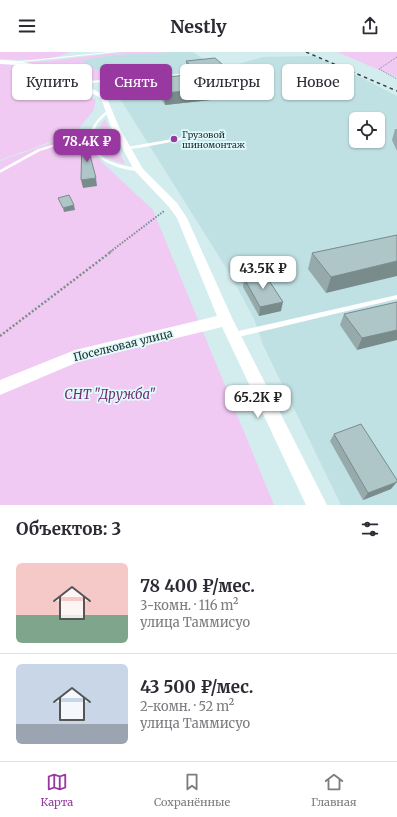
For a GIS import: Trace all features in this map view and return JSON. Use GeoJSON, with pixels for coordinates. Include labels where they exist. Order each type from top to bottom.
{"type":"FeatureCollection","features":[{"type":"Feature","properties":{"kind":"street"},"geometry":{"type":"LineString","coordinates":[[0,62],[13,62],[22,64]]}},
{"type":"Feature","properties":{"kind":"street"},"geometry":{"type":"LineString","coordinates":[[92,91],[104,97],[115,127],[138,170],[173,205],[182,218],[230,328],[317,505]]}},
{"type":"Feature","properties":{"kind":"street","name":"Поселковая улица"},"geometry":{"type":"LineString","coordinates":[[0,388],[75,356],[230,328]]}},
{"type":"Feature","properties":{"kind":"lane"},"geometry":{"type":"LineString","coordinates":[[13,62],[58,59],[116,52]]}},
{"type":"Feature","properties":{"kind":"lane"},"geometry":{"type":"LineString","coordinates":[[92,82],[180,75]]}},
{"type":"Feature","properties":{"kind":"lane"},"geometry":{"type":"LineString","coordinates":[[110,110],[97,121],[90,138],[95,152],[104,160],[118,166],[138,170]]}},
{"type":"Feature","properties":{"kind":"lane"},"geometry":{"type":"LineString","coordinates":[[127,148],[174,142],[185,137],[218,132]]}},
{"type":"Feature","properties":{"kind":"lane"},"geometry":{"type":"LineString","coordinates":[[0,172],[39,150],[55,145],[90,138]]}},
{"type":"Feature","properties":{"kind":"lane"},"geometry":{"type":"LineString","coordinates":[[230,328],[397,297]]}},
{"type":"Feature","properties":{"kind":"path"},"geometry":{"type":"LineString","coordinates":[[397,57],[379,69],[397,80]]}},
{"type":"Feature","properties":{"kind":"path"},"geometry":{"type":"LineString","coordinates":[[0,336],[173,205]]}},
{"type":"Feature","properties":{"kind":"shaded area"},"geometry":{"type":"Polygon","coordinates":[[[193,52],[208,62],[220,64],[180,64],[180,100],[274,100],[274,64],[238,64],[263,57],[314,56],[331,64],[282,64],[282,100],[354,100],[354,74],[397,96],[397,505],[341,505],[263,345],[254,319],[230,274],[121,100],[172,100],[172,64],[100,64],[100,78],[92,70],[92,64],[85,64],[81,60],[113,55],[193,52]]]}},
{"type":"Feature","properties":{"kind":"green space"},"geometry":{"type":"Polygon","coordinates":[[[0,52],[70,52],[45,59],[27,60],[0,59],[0,52]]]}},
{"type":"Feature","properties":{"kind":"green space"},"geometry":{"type":"Polygon","coordinates":[[[126,52],[169,52],[113,55],[82,60],[86,64],[33,64],[27,62],[126,52]]]}},
{"type":"Feature","properties":{"kind":"green space"},"geometry":{"type":"Polygon","coordinates":[[[337,52],[397,52],[397,77],[389,74],[337,52]]]}},
{"type":"Feature","properties":{"kind":"green space"},"geometry":{"type":"Polygon","coordinates":[[[0,64],[12,65],[12,100],[92,100],[92,98],[96,100],[93,111],[75,133],[0,160],[0,64]]]}},
{"type":"Feature","properties":{"kind":"green space"},"geometry":{"type":"Polygon","coordinates":[[[92,67],[100,72],[100,81],[92,81],[92,67]]]}},
{"type":"Feature","properties":{"kind":"green space"},"geometry":{"type":"Polygon","coordinates":[[[105,119],[125,164],[107,157],[99,150],[97,141],[100,127],[105,119]]]}},
{"type":"Feature","properties":{"kind":"green space","name":"СНТ \"Дружба\""},"geometry":{"type":"Polygon","coordinates":[[[73,135],[153,210],[274,505],[0,505],[0,161],[73,135]]]}},
{"type":"Feature","properties":{"kind":"building"},"geometry":{"type":"Polygon","coordinates":[[[215,58],[222,64],[189,64],[186,61],[215,58]]]}},
{"type":"Feature","properties":{"kind":"building"},"geometry":{"type":"Polygon","coordinates":[[[172,76],[180,76],[180,92],[172,92],[172,76]]]}},
{"type":"Feature","properties":{"kind":"building"},"geometry":{"type":"Polygon","coordinates":[[[82,140],[86,140],[96,178],[81,180],[82,140]]]}},
{"type":"Feature","properties":{"kind":"building"},"geometry":{"type":"Polygon","coordinates":[[[69,195],[74,205],[63,208],[58,198],[69,195]]]}},
{"type":"Feature","properties":{"kind":"building"},"geometry":{"type":"Polygon","coordinates":[[[397,235],[397,261],[331,277],[312,253],[397,235]]]}},
{"type":"Feature","properties":{"kind":"building"},"geometry":{"type":"Polygon","coordinates":[[[264,273],[283,302],[260,307],[244,278],[264,273]]]}},
{"type":"Feature","properties":{"kind":"building"},"geometry":{"type":"Polygon","coordinates":[[[397,302],[397,330],[362,338],[344,314],[397,302]]]}},
{"type":"Feature","properties":{"kind":"building"},"geometry":{"type":"Polygon","coordinates":[[[361,424],[397,480],[397,482],[368,493],[334,434],[361,424]]]}},
{"type":"Feature","properties":{"kind":"railway"},"geometry":{"type":"LineString","coordinates":[[306,52],[397,91]]}},
{"type":"Feature","properties":{"kind":"place","name":"Грузовой шиномонтаж"},"geometry":{"type":"Point","coordinates":[174,139]}}]}
